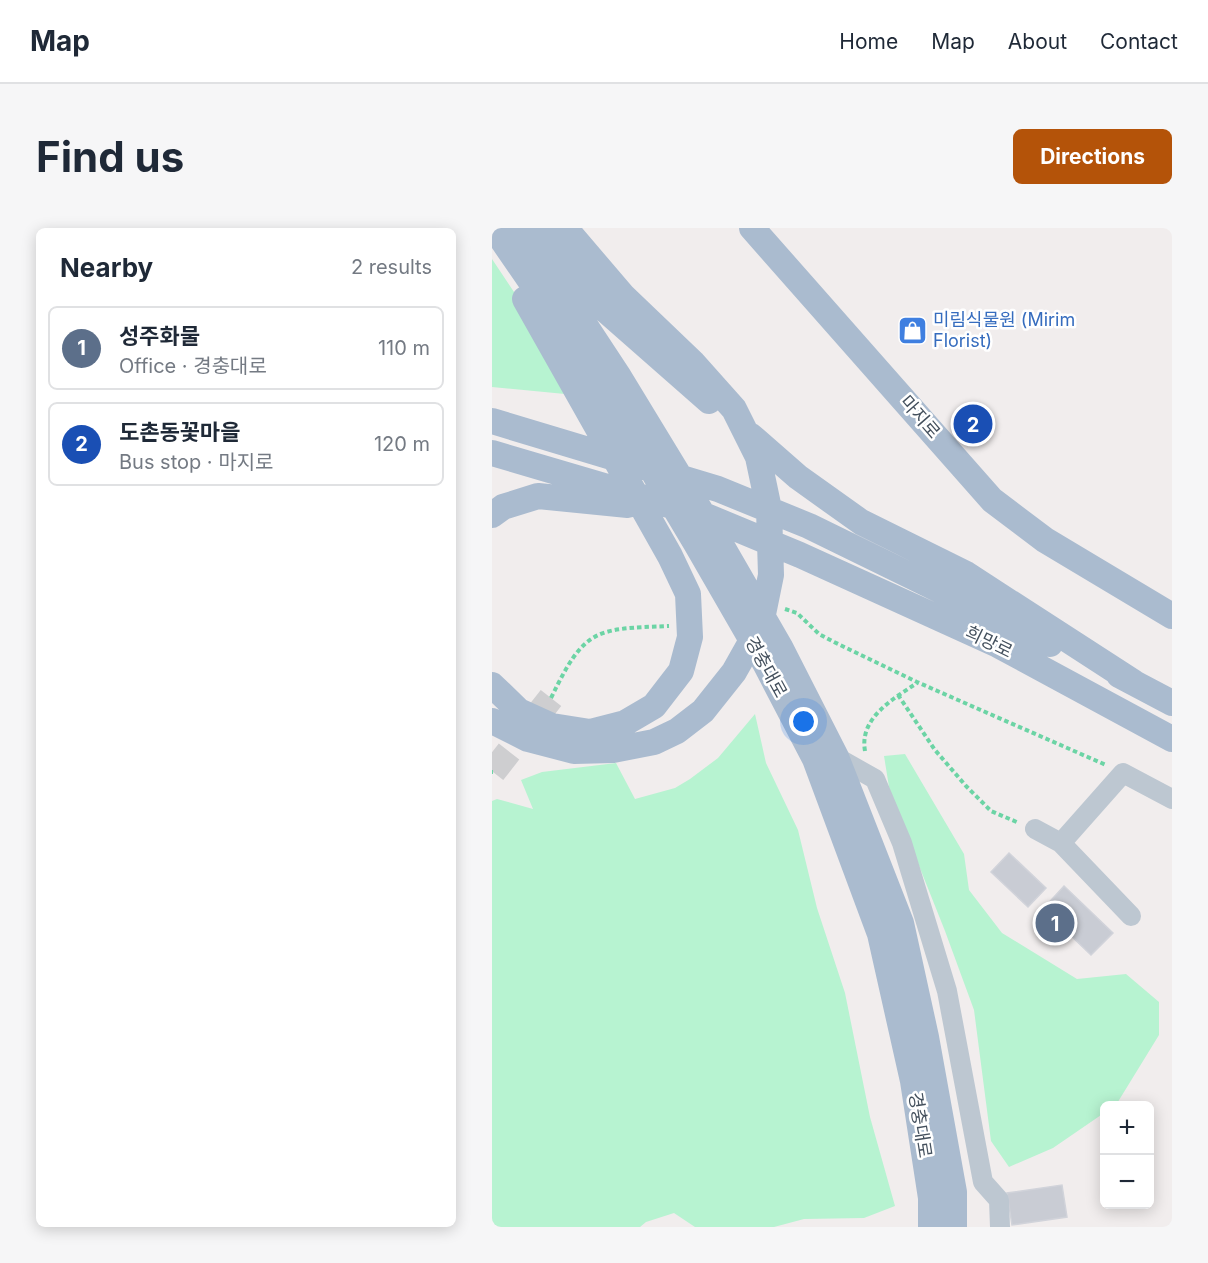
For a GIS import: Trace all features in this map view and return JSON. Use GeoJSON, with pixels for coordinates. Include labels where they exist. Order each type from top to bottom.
{"type":"FeatureCollection","features":[{"type":"Feature","properties":{"kind":"main road","name":"경충대로"},"geometry":{"type":"LineString","coordinates":[[494,228],[599,381],[765,663],[815,759],[880,934],[913,1082],[931,1198],[931,1227]]}},
{"type":"Feature","properties":{"kind":"main road","name":"경충대로"},"geometry":{"type":"LineString","coordinates":[[521,228],[619,377],[720,543],[780,646],[836,757],[901,923],[926,1037],[954,1192],[954,1227]]}},
{"type":"Feature","properties":{"kind":"main road"},"geometry":{"type":"LineString","coordinates":[[543,228],[603,307],[798,477],[861,522],[966,574],[1133,682]]}},
{"type":"Feature","properties":{"kind":"main road"},"geometry":{"type":"LineString","coordinates":[[492,721],[528,739],[574,751],[613,750],[654,742],[677,731],[703,711],[734,672],[760,624],[771,575],[769,509],[758,457],[734,409],[693,363],[623,296],[565,228]]}},
{"type":"Feature","properties":{"kind":"main road","name":"마지로"},"geometry":{"type":"LineString","coordinates":[[752,228],[992,500],[1045,540],[1172,616]]}},
{"type":"Feature","properties":{"kind":"main road"},"geometry":{"type":"LineString","coordinates":[[492,241],[670,556],[688,594],[690,637],[681,670],[654,705],[625,723],[590,732],[552,726],[519,711],[492,685]]}},
{"type":"Feature","properties":{"kind":"main road","name":"희망로"},"geometry":{"type":"LineString","coordinates":[[494,422],[717,489],[809,525],[1172,703]]}},
{"type":"Feature","properties":{"kind":"main road"},"geometry":{"type":"LineString","coordinates":[[492,453],[706,516]]}},
{"type":"Feature","properties":{"kind":"main road"},"geometry":{"type":"LineString","coordinates":[[492,515],[503,507],[538,495],[706,516]]}},
{"type":"Feature","properties":{"kind":"main road","name":"희망로"},"geometry":{"type":"LineString","coordinates":[[706,516],[800,555],[998,645],[1172,739]]}},
{"type":"Feature","properties":{"kind":"lane"},"geometry":{"type":"LineString","coordinates":[[836,757],[875,780],[902,843],[947,991],[983,1182],[999,1200],[1000,1227]]}},
{"type":"Feature","properties":{"kind":"lane"},"geometry":{"type":"LineString","coordinates":[[1061,843],[1123,773],[1172,799]]}},
{"type":"Feature","properties":{"kind":"lane"},"geometry":{"type":"LineString","coordinates":[[1035,829],[1061,843],[1131,916]]}},
{"type":"Feature","properties":{"kind":"path"},"geometry":{"type":"LineString","coordinates":[[785,609],[797,613],[819,634],[834,642],[917,682],[1123,773]]}},
{"type":"Feature","properties":{"kind":"path"},"geometry":{"type":"LineString","coordinates":[[551,698],[570,661],[589,639],[615,630],[673,626]]}},
{"type":"Feature","properties":{"kind":"path"},"geometry":{"type":"LineString","coordinates":[[875,780],[864,748],[865,732],[870,721],[881,708],[917,682]]}},
{"type":"Feature","properties":{"kind":"path"},"geometry":{"type":"LineString","coordinates":[[898,695],[935,750],[991,811],[1035,829]]}},
{"type":"Feature","properties":{"kind":"green space"},"geometry":{"type":"Polygon","coordinates":[[[492,259],[516,295],[565,394],[492,387],[492,259]]]}},
{"type":"Feature","properties":{"kind":"green space"},"geometry":{"type":"Polygon","coordinates":[[[755,714],[766,763],[798,830],[817,908],[845,993],[870,1117],[895,1206],[864,1218],[804,1219],[774,1227],[695,1227],[674,1213],[646,1222],[640,1227],[492,1227],[492,801],[497,799],[533,809],[521,780],[542,772],[616,763],[635,799],[675,788],[718,758],[755,714]]]}},
{"type":"Feature","properties":{"kind":"green space"},"geometry":{"type":"Polygon","coordinates":[[[905,754],[964,854],[969,890],[1002,933],[1077,979],[1126,974],[1159,1002],[1159,1035],[1118,1101],[1100,1101],[1100,1116],[1053,1148],[1009,1167],[991,1141],[974,1010],[890,793],[884,756],[905,754]]]}},
{"type":"Feature","properties":{"kind":"building"},"geometry":{"type":"Polygon","coordinates":[[[1009,853],[1046,888],[1028,907],[991,872],[1009,853]]]}},
{"type":"Feature","properties":{"kind":"building"},"geometry":{"type":"Polygon","coordinates":[[[1064,886],[1113,933],[1091,955],[1043,909],[1064,886]]]}},
{"type":"Feature","properties":{"kind":"building"},"geometry":{"type":"Polygon","coordinates":[[[1062,1185],[1067,1217],[1012,1225],[1007,1193],[1062,1185]]]}},
{"type":"Feature","properties":{"kind":"tunnel"},"geometry":{"type":"LineString","coordinates":[[493,772],[551,698]]}},
{"type":"Feature","properties":{"kind":"place","name":"미림식물원 (Mirim Florist)"},"geometry":{"type":"Point","coordinates":[912,330]}},
{"type":"Feature","properties":{"kind":"place","name":"도촌동꽃마을"},"geometry":{"type":"Point","coordinates":[973,424]}},
{"type":"Feature","properties":{"kind":"place","name":"성주화물"},"geometry":{"type":"Point","coordinates":[1055,923]}}]}
